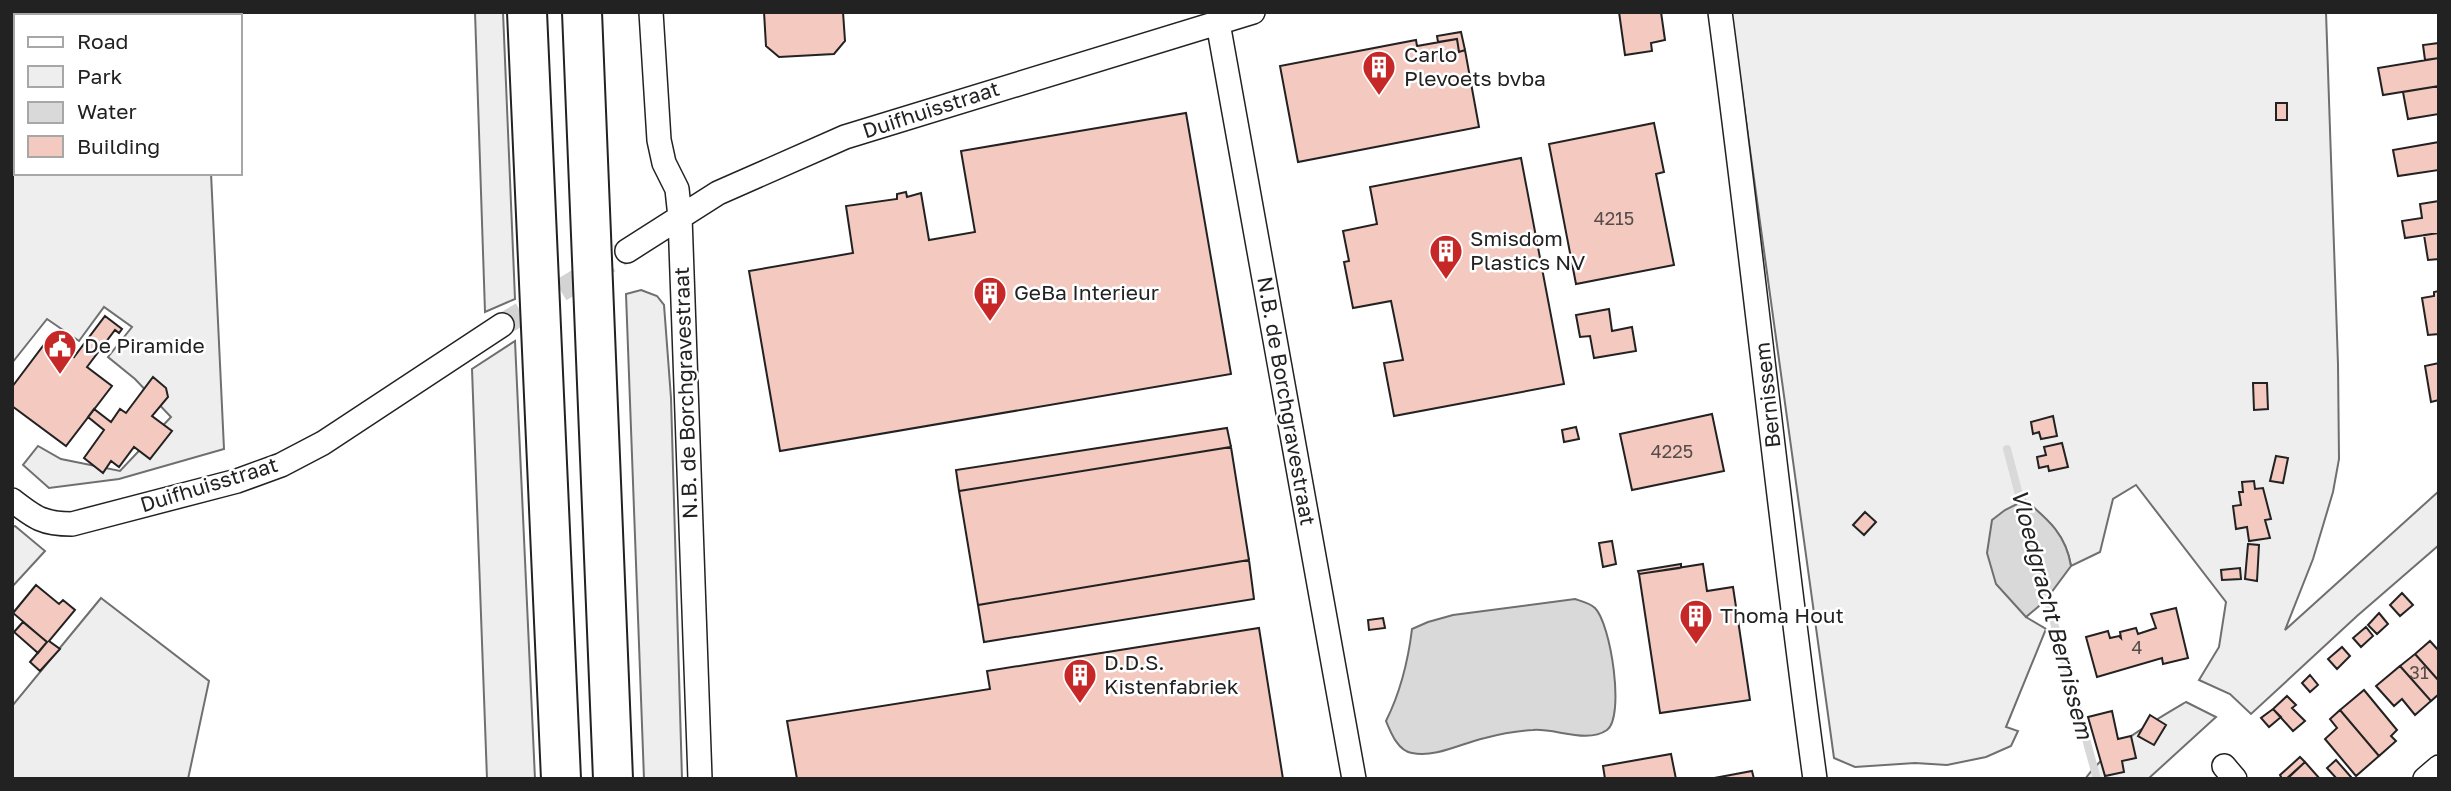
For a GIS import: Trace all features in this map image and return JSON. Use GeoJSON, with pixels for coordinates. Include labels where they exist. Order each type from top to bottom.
{"type":"FeatureCollection","features":[{"type":"Feature","properties":{"kind":"highway"},"geometry":{"type":"LineString","coordinates":[[527,12],[561,779]]}},
{"type":"Feature","properties":{"kind":"highway"},"geometry":{"type":"LineString","coordinates":[[582,12],[613,779]]}},
{"type":"Feature","properties":{"kind":"street","name":"N.B. de Borchgravestraat"},"geometry":{"type":"LineString","coordinates":[[651,12],[659,140],[664,163],[677,189],[680,217],[699,779]]}},
{"type":"Feature","properties":{"kind":"street","name":"Duifhuisstraat"},"geometry":{"type":"LineString","coordinates":[[627,251],[718,193],[845,137],[1253,12]]}},
{"type":"Feature","properties":{"kind":"street","name":"Bernissem"},"geometry":{"type":"LineString","coordinates":[[1720,12],[1815,779]]}},
{"type":"Feature","properties":{"kind":"street","name":"N.B. de Borchgravestraat"},"geometry":{"type":"LineString","coordinates":[[1218,23],[1354,779]]}},
{"type":"Feature","properties":{"kind":"street","name":"Duifhuisstraat"},"geometry":{"type":"LineString","coordinates":[[12,500],[28,513],[49,524],[72,524],[236,481],[281,465],[323,443],[502,325]]}},
{"type":"Feature","properties":{"kind":"street"},"geometry":{"type":"LineString","coordinates":[[2425,779],[2439,767]]}},
{"type":"Feature","properties":{"kind":"green space"},"geometry":{"type":"Polygon","coordinates":[[[475,12],[503,12],[515,299],[485,312],[475,12]]]}},
{"type":"Feature","properties":{"kind":"green space"},"geometry":{"type":"Polygon","coordinates":[[[1731,12],[2326,12],[2339,459],[2333,492],[2313,559],[2285,630],[2439,491],[2439,545],[2251,714],[2230,694],[2199,680],[2219,647],[2226,602],[2136,485],[2113,499],[2100,552],[2071,566],[2061,537],[2024,501],[2026,617],[2046,629],[2006,727],[2018,731],[2011,746],[1986,757],[1947,765],[1915,763],[1855,767],[1834,758],[1731,12]]]}},
{"type":"Feature","properties":{"kind":"green space"},"geometry":{"type":"Polygon","coordinates":[[[12,110],[14,175],[211,175],[224,449],[119,479],[49,488],[23,465],[38,446],[61,459],[120,471],[171,417],[135,379],[108,357],[132,327],[104,307],[79,341],[47,319],[12,363],[12,110]]]}},
{"type":"Feature","properties":{"kind":"green space"},"geometry":{"type":"Polygon","coordinates":[[[641,290],[657,296],[664,305],[671,398],[682,779],[644,779],[626,294],[641,290]]]}},
{"type":"Feature","properties":{"kind":"green space"},"geometry":{"type":"Polygon","coordinates":[[[515,341],[535,779],[487,779],[472,369],[515,341]]]}},
{"type":"Feature","properties":{"kind":"green space"},"geometry":{"type":"Polygon","coordinates":[[[15,526],[45,551],[12,587],[12,527],[15,526]]]}},
{"type":"Feature","properties":{"kind":"green space"},"geometry":{"type":"Polygon","coordinates":[[[101,598],[209,681],[188,779],[12,779],[12,706],[101,598]]]}},
{"type":"Feature","properties":{"kind":"green space"},"geometry":{"type":"Polygon","coordinates":[[[2186,702],[2216,717],[2148,779],[2085,779],[2118,746],[2186,702]]]}},
{"type":"Feature","properties":{"kind":"water"},"geometry":{"type":"Polygon","coordinates":[[[2025,500],[2042,514],[2061,537],[2071,566],[2045,601],[2026,617],[1996,584],[1987,553],[1992,520],[2025,500]]]}},
{"type":"Feature","properties":{"kind":"water"},"geometry":{"type":"Polygon","coordinates":[[[1575,599],[1595,608],[1601,617],[1611,650],[1615,708],[1607,730],[1590,736],[1542,730],[1515,732],[1421,754],[1407,752],[1399,745],[1386,721],[1403,676],[1412,629],[1453,615],[1575,599]]]}},
{"type":"Feature","properties":{"kind":"building"},"geometry":{"type":"Polygon","coordinates":[[[764,12],[843,12],[845,41],[834,54],[779,57],[766,46],[764,12]]]}},
{"type":"Feature","properties":{"kind":"building"},"geometry":{"type":"Polygon","coordinates":[[[1619,12],[1661,12],[1665,40],[1651,43],[1652,51],[1625,55],[1619,12]]]}},
{"type":"Feature","properties":{"kind":"building"},"geometry":{"type":"Polygon","coordinates":[[[1461,32],[1465,50],[1459,52],[1457,39],[1438,42],[1437,36],[1461,32]]]}},
{"type":"Feature","properties":{"kind":"building","name":"Carlo Plevoets bvba"},"geometry":{"type":"Polygon","coordinates":[[[1457,39],[1459,52],[1465,50],[1479,127],[1298,162],[1280,66],[1416,40],[1417,46],[1457,39]]]}},
{"type":"Feature","properties":{"kind":"building"},"geometry":{"type":"Polygon","coordinates":[[[2439,43],[2439,58],[2425,60],[2423,45],[2439,43]]]}},
{"type":"Feature","properties":{"kind":"building"},"geometry":{"type":"Polygon","coordinates":[[[2439,58],[2439,86],[2383,95],[2378,68],[2439,58]]]}},
{"type":"Feature","properties":{"kind":"building"},"geometry":{"type":"Polygon","coordinates":[[[2439,86],[2439,114],[2408,119],[2403,92],[2439,86]]]}},
{"type":"Feature","properties":{"kind":"building"},"geometry":{"type":"Polygon","coordinates":[[[2276,103],[2287,103],[2287,120],[2276,120],[2276,103]]]}},
{"type":"Feature","properties":{"kind":"building","name":"GeBa Interieur"},"geometry":{"type":"Polygon","coordinates":[[[1186,113],[1231,374],[780,451],[749,271],[853,253],[846,206],[897,199],[897,194],[906,192],[907,197],[921,193],[929,240],[975,232],[961,151],[1186,113]]]}},
{"type":"Feature","properties":{"kind":"building"},"geometry":{"type":"Polygon","coordinates":[[[1654,123],[1664,172],[1656,174],[1674,265],[1576,284],[1549,144],[1654,123]]]}},
{"type":"Feature","properties":{"kind":"building"},"geometry":{"type":"Polygon","coordinates":[[[2439,142],[2439,170],[2398,176],[2393,150],[2439,142]]]}},
{"type":"Feature","properties":{"kind":"building","name":"Smisdom Plastics NV"},"geometry":{"type":"Polygon","coordinates":[[[1521,158],[1564,384],[1394,416],[1384,363],[1403,360],[1391,301],[1353,308],[1344,262],[1349,261],[1343,231],[1377,224],[1370,187],[1521,158]]]}},
{"type":"Feature","properties":{"kind":"building"},"geometry":{"type":"Polygon","coordinates":[[[2439,201],[2439,233],[2405,238],[2402,221],[2422,218],[2420,204],[2439,201]]]}},
{"type":"Feature","properties":{"kind":"building"},"geometry":{"type":"Polygon","coordinates":[[[2439,233],[2439,259],[2428,260],[2424,235],[2439,233]]]}},
{"type":"Feature","properties":{"kind":"building"},"geometry":{"type":"Polygon","coordinates":[[[2439,291],[2439,334],[2428,335],[2422,298],[2434,296],[2434,292],[2439,291]]]}},
{"type":"Feature","properties":{"kind":"building"},"geometry":{"type":"Polygon","coordinates":[[[1609,309],[1612,331],[1632,327],[1636,351],[1594,358],[1590,336],[1580,337],[1576,315],[1609,309]]]}},
{"type":"Feature","properties":{"kind":"building","name":"De Piramide"},"geometry":{"type":"Polygon","coordinates":[[[105,316],[122,329],[119,333],[115,330],[87,367],[112,386],[66,446],[12,406],[12,387],[49,338],[74,357],[105,316]]]}},
{"type":"Feature","properties":{"kind":"building"},"geometry":{"type":"Polygon","coordinates":[[[2439,363],[2439,400],[2431,402],[2425,366],[2439,363]]]}},
{"type":"Feature","properties":{"kind":"building"},"geometry":{"type":"Polygon","coordinates":[[[153,377],[166,388],[168,397],[152,416],[172,431],[150,459],[134,447],[119,467],[111,461],[103,473],[84,458],[104,430],[88,417],[94,409],[111,422],[120,409],[126,413],[153,377]]]}},
{"type":"Feature","properties":{"kind":"building"},"geometry":{"type":"Polygon","coordinates":[[[2253,383],[2267,383],[2268,409],[2254,410],[2253,383]]]}},
{"type":"Feature","properties":{"kind":"building"},"geometry":{"type":"Polygon","coordinates":[[[1712,414],[1724,471],[1632,490],[1620,434],[1712,414]]]}},
{"type":"Feature","properties":{"kind":"building"},"geometry":{"type":"Polygon","coordinates":[[[2053,416],[2057,436],[2041,439],[2039,432],[2033,434],[2031,422],[2053,416]]]}},
{"type":"Feature","properties":{"kind":"building"},"geometry":{"type":"Polygon","coordinates":[[[1576,427],[1579,439],[1564,442],[1562,430],[1576,427]]]}},
{"type":"Feature","properties":{"kind":"building"},"geometry":{"type":"Polygon","coordinates":[[[1227,428],[1231,447],[959,491],[956,470],[1227,428]]]}},
{"type":"Feature","properties":{"kind":"building"},"geometry":{"type":"Polygon","coordinates":[[[2062,443],[2068,467],[2049,471],[2048,466],[2039,468],[2037,457],[2046,455],[2044,447],[2062,443]]]}},
{"type":"Feature","properties":{"kind":"building"},"geometry":{"type":"Polygon","coordinates":[[[1231,447],[1249,560],[978,605],[959,491],[1231,447]]]}},
{"type":"Feature","properties":{"kind":"building"},"geometry":{"type":"Polygon","coordinates":[[[2276,456],[2288,458],[2283,483],[2270,481],[2276,456]]]}},
{"type":"Feature","properties":{"kind":"building"},"geometry":{"type":"Polygon","coordinates":[[[2254,481],[2255,489],[2263,488],[2271,519],[2265,520],[2270,538],[2249,541],[2247,527],[2236,529],[2233,506],[2241,505],[2239,492],[2243,492],[2242,482],[2254,481]]]}},
{"type":"Feature","properties":{"kind":"building"},"geometry":{"type":"Polygon","coordinates":[[[1865,512],[1876,522],[1864,535],[1853,525],[1865,512]]]}},
{"type":"Feature","properties":{"kind":"building"},"geometry":{"type":"Polygon","coordinates":[[[1612,541],[1616,564],[1603,567],[1599,543],[1612,541]]]}},
{"type":"Feature","properties":{"kind":"building"},"geometry":{"type":"Polygon","coordinates":[[[2248,544],[2259,545],[2257,581],[2245,579],[2248,544]]]}},
{"type":"Feature","properties":{"kind":"building"},"geometry":{"type":"Polygon","coordinates":[[[1249,560],[1254,599],[984,642],[978,605],[1249,560]]]}},
{"type":"Feature","properties":{"kind":"building"},"geometry":{"type":"Polygon","coordinates":[[[1681,564],[1681,568],[1639,574],[1638,571],[1681,564]]]}},
{"type":"Feature","properties":{"kind":"building","name":"Thoma Hout"},"geometry":{"type":"Polygon","coordinates":[[[1703,564],[1707,591],[1733,587],[1750,700],[1660,713],[1639,574],[1703,564]]]}},
{"type":"Feature","properties":{"kind":"building"},"geometry":{"type":"Polygon","coordinates":[[[2240,568],[2241,579],[2222,580],[2221,570],[2240,568]]]}},
{"type":"Feature","properties":{"kind":"building"},"geometry":{"type":"Polygon","coordinates":[[[36,585],[59,604],[63,600],[75,610],[49,641],[60,649],[40,671],[30,662],[47,642],[13,613],[36,585]]]}},
{"type":"Feature","properties":{"kind":"building"},"geometry":{"type":"Polygon","coordinates":[[[2402,593],[2413,605],[2400,616],[2390,605],[2402,593]]]}},
{"type":"Feature","properties":{"kind":"building"},"geometry":{"type":"Polygon","coordinates":[[[2176,608],[2188,658],[2163,664],[2162,658],[2097,677],[2086,637],[2108,631],[2110,638],[2121,638],[2120,632],[2136,628],[2138,634],[2156,628],[2151,614],[2176,608]]]}},
{"type":"Feature","properties":{"kind":"building"},"geometry":{"type":"Polygon","coordinates":[[[2379,613],[2388,624],[2377,634],[2368,625],[2379,613]]]}},
{"type":"Feature","properties":{"kind":"building"},"geometry":{"type":"Polygon","coordinates":[[[1383,618],[1385,628],[1369,630],[1368,620],[1383,618]]]}},
{"type":"Feature","properties":{"kind":"building"},"geometry":{"type":"Polygon","coordinates":[[[23,622],[47,642],[38,653],[14,632],[23,622]]]}},
{"type":"Feature","properties":{"kind":"building"},"geometry":{"type":"Polygon","coordinates":[[[2366,627],[2373,636],[2361,647],[2353,638],[2366,627]]]}},
{"type":"Feature","properties":{"kind":"building","name":"D.D.S. Kistenfabriek"},"geometry":{"type":"Polygon","coordinates":[[[1259,628],[1283,779],[797,779],[787,721],[990,689],[987,671],[1259,628]]]}},
{"type":"Feature","properties":{"kind":"building"},"geometry":{"type":"Polygon","coordinates":[[[2430,641],[2439,651],[2439,681],[2415,654],[2430,641]]]}},
{"type":"Feature","properties":{"kind":"building"},"geometry":{"type":"Polygon","coordinates":[[[2342,647],[2350,656],[2337,669],[2328,659],[2342,647]]]}},
{"type":"Feature","properties":{"kind":"building"},"geometry":{"type":"Polygon","coordinates":[[[2415,654],[2439,681],[2439,694],[2431,701],[2400,666],[2415,654]]]}},
{"type":"Feature","properties":{"kind":"building"},"geometry":{"type":"Polygon","coordinates":[[[2400,666],[2431,701],[2415,715],[2402,699],[2394,706],[2376,686],[2400,666]]]}},
{"type":"Feature","properties":{"kind":"building"},"geometry":{"type":"Polygon","coordinates":[[[2310,675],[2318,685],[2310,692],[2302,683],[2310,675]]]}},
{"type":"Feature","properties":{"kind":"building"},"geometry":{"type":"Polygon","coordinates":[[[2364,690],[2397,730],[2391,736],[2396,741],[2379,756],[2340,710],[2364,690]]]}},
{"type":"Feature","properties":{"kind":"building"},"geometry":{"type":"Polygon","coordinates":[[[2287,696],[2296,705],[2292,708],[2305,721],[2293,731],[2273,709],[2287,696]]]}},
{"type":"Feature","properties":{"kind":"building"},"geometry":{"type":"Polygon","coordinates":[[[2273,709],[2281,717],[2269,727],[2261,718],[2273,709]]]}},
{"type":"Feature","properties":{"kind":"building"},"geometry":{"type":"Polygon","coordinates":[[[2340,710],[2379,756],[2356,776],[2325,739],[2337,728],[2330,719],[2340,710]]]}},
{"type":"Feature","properties":{"kind":"building"},"geometry":{"type":"Polygon","coordinates":[[[2112,711],[2118,739],[2131,736],[2136,758],[2122,761],[2124,772],[2105,776],[2088,717],[2112,711]]]}},
{"type":"Feature","properties":{"kind":"building"},"geometry":{"type":"Polygon","coordinates":[[[2150,715],[2166,725],[2154,745],[2138,736],[2150,715]]]}},
{"type":"Feature","properties":{"kind":"building"},"geometry":{"type":"Polygon","coordinates":[[[1671,754],[1676,779],[1605,779],[1603,766],[1671,754]]]}},
{"type":"Feature","properties":{"kind":"building"},"geometry":{"type":"Polygon","coordinates":[[[2300,757],[2305,762],[2286,779],[2282,779],[2280,775],[2300,757]]]}},
{"type":"Feature","properties":{"kind":"building"},"geometry":{"type":"Polygon","coordinates":[[[2336,760],[2350,779],[2337,779],[2327,768],[2336,760]]]}},
{"type":"Feature","properties":{"kind":"building"},"geometry":{"type":"Polygon","coordinates":[[[2305,762],[2320,779],[2287,779],[2305,762]]]}},
{"type":"Feature","properties":{"kind":"building"},"geometry":{"type":"Polygon","coordinates":[[[1752,771],[1754,779],[1709,779],[1752,771]]]}},
{"type":"Feature","properties":{"kind":"waterway","name":"Vloedgracht Bernissem"},"geometry":{"type":"LineString","coordinates":[[2007,449],[2023,510]]}},
{"type":"Feature","properties":{"kind":"waterway","name":"Vloedgracht Bernissem"},"geometry":{"type":"LineString","coordinates":[[2045,590],[2097,779]]}},
{"type":"Feature","properties":{"kind":"tunnel"},"geometry":{"type":"LineString","coordinates":[[502,325],[627,251]]}},
{"type":"Feature","properties":{"kind":"place","name":"Carlo Plevoets bvba"},"geometry":{"type":"Point","coordinates":[1379,97]}},
{"type":"Feature","properties":{"kind":"place","name":"Smisdom Plastics NV"},"geometry":{"type":"Point","coordinates":[1446,281]}},
{"type":"Feature","properties":{"kind":"place","name":"GeBa Interieur"},"geometry":{"type":"Point","coordinates":[990,323]}},
{"type":"Feature","properties":{"kind":"place","name":"De Piramide"},"geometry":{"type":"Point","coordinates":[60,376]}},
{"type":"Feature","properties":{"kind":"place","name":"Thoma Hout"},"geometry":{"type":"Point","coordinates":[1696,646]}},
{"type":"Feature","properties":{"kind":"place","name":"D.D.S. Kistenfabriek"},"geometry":{"type":"Point","coordinates":[1080,705]}}]}
